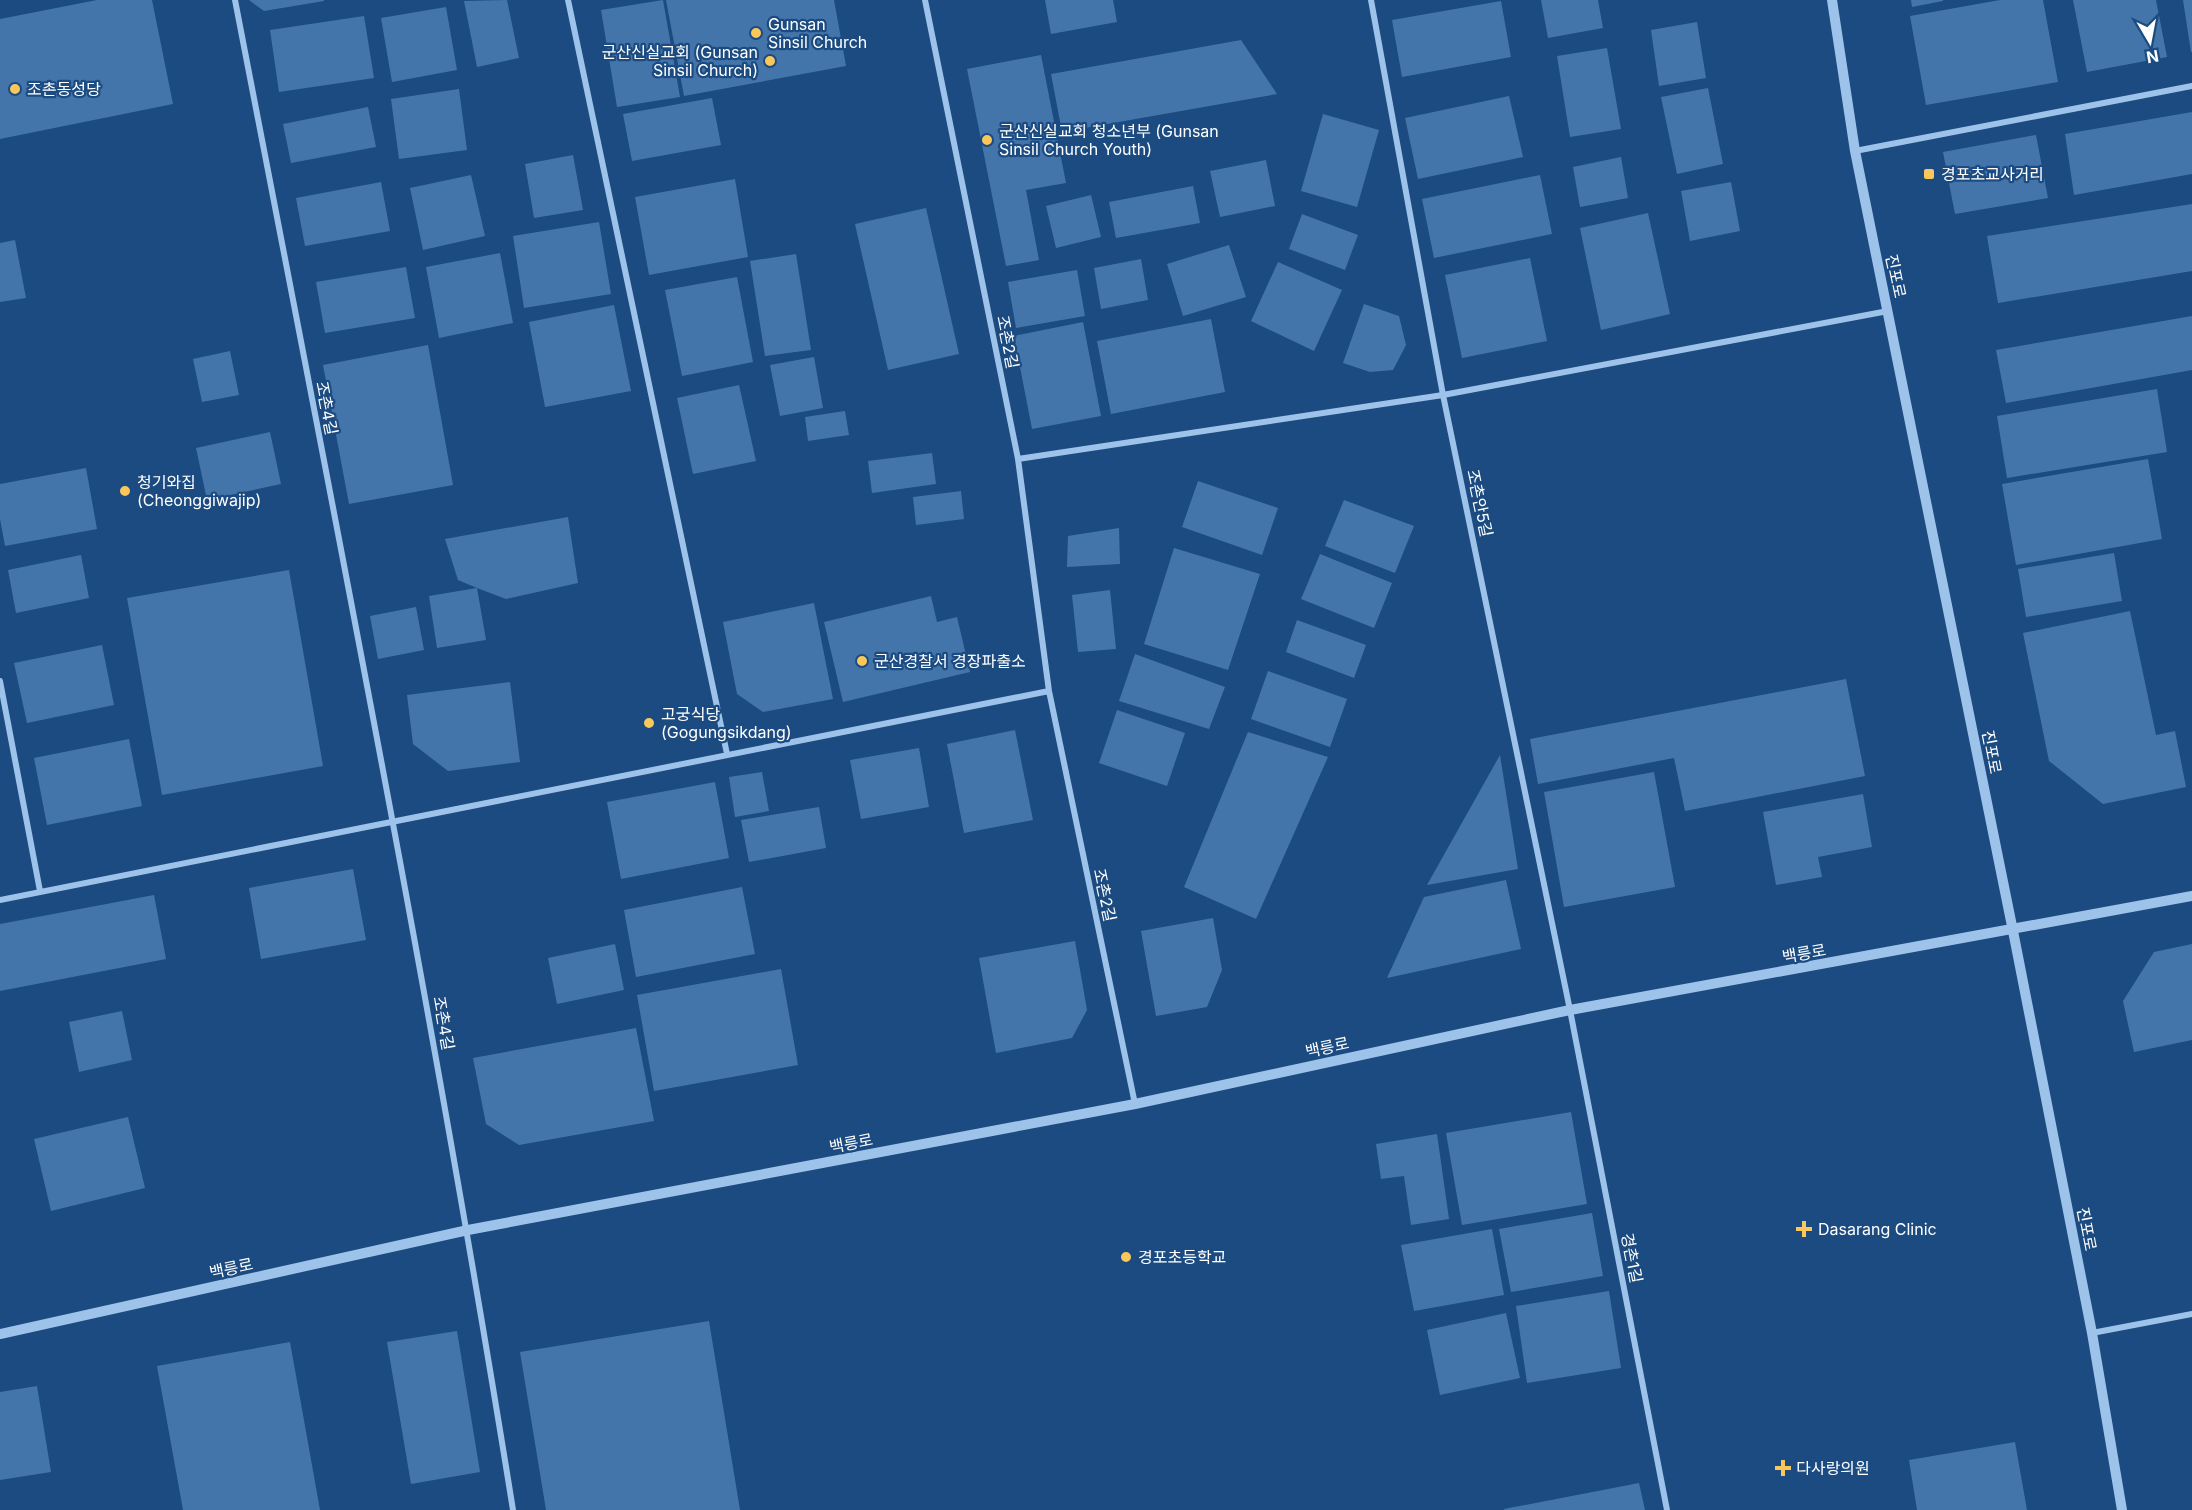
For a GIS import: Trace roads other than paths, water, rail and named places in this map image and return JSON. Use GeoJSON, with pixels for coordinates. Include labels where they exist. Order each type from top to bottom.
{"type":"FeatureCollection","features":[{"type":"Feature","properties":{"kind":"street","name":"조촌4길"},"geometry":{"type":"LineString","coordinates":[[235,0],[393,821],[468,1230]]}},
{"type":"Feature","properties":{"kind":"street"},"geometry":{"type":"LineString","coordinates":[[568,0],[727,754]]}},
{"type":"Feature","properties":{"kind":"street","name":"조촌2길"},"geometry":{"type":"LineString","coordinates":[[925,0],[1018,459],[1048,691],[1135,1104]]}},
{"type":"Feature","properties":{"kind":"street","name":"조촌안5길"},"geometry":{"type":"LineString","coordinates":[[1371,0],[1443,395],[1570,1010]]}},
{"type":"Feature","properties":{"kind":"street","name":"진포로"},"geometry":{"type":"LineString","coordinates":[[1832,0],[1855,151],[2092,1333],[2122,1510]]}},
{"type":"Feature","properties":{"kind":"street"},"geometry":{"type":"LineString","coordinates":[[1855,151],[2192,86]]}},
{"type":"Feature","properties":{"kind":"street"},"geometry":{"type":"LineString","coordinates":[[1018,459],[1443,395],[1888,311]]}},
{"type":"Feature","properties":{"kind":"street"},"geometry":{"type":"LineString","coordinates":[[0,681],[40,891]]}},
{"type":"Feature","properties":{"kind":"street"},"geometry":{"type":"LineString","coordinates":[[0,900],[1048,691]]}},
{"type":"Feature","properties":{"kind":"street","name":"백릉로"},"geometry":{"type":"LineString","coordinates":[[0,1334],[468,1230],[1135,1104],[1570,1010],[2013,931],[2192,896]]}},
{"type":"Feature","properties":{"kind":"street","name":"경촌1길"},"geometry":{"type":"LineString","coordinates":[[1570,1010],[1667,1510]]}},
{"type":"Feature","properties":{"kind":"street"},"geometry":{"type":"LineString","coordinates":[[468,1230],[513,1510]]}},
{"type":"Feature","properties":{"kind":"street"},"geometry":{"type":"LineString","coordinates":[[2092,1333],[2192,1314]]}},
{"type":"Feature","properties":{"kind":"place","name":"Gunsan Sinsil Church"},"geometry":{"type":"Point","coordinates":[756,33]}},
{"type":"Feature","properties":{"kind":"place","name":"군산신실교회 (Gunsan Sinsil Church)"},"geometry":{"type":"Point","coordinates":[770,61]}},
{"type":"Feature","properties":{"kind":"place","name":"조촌동성당"},"geometry":{"type":"Point","coordinates":[15,89]}},
{"type":"Feature","properties":{"kind":"place","name":"군산신실교회 청소년부 (Gunsan Sinsil Church Youth)"},"geometry":{"type":"Point","coordinates":[987,140]}},
{"type":"Feature","properties":{"kind":"place","name":"경포초교사거리"},"geometry":{"type":"Point","coordinates":[1929,174]}},
{"type":"Feature","properties":{"kind":"place","name":"청기와집 (Cheonggiwajip)"},"geometry":{"type":"Point","coordinates":[125,491]}},
{"type":"Feature","properties":{"kind":"place","name":"군산경찰서 경장파출소"},"geometry":{"type":"Point","coordinates":[862,661]}},
{"type":"Feature","properties":{"kind":"place","name":"고궁식당 (Gogungsikdang)"},"geometry":{"type":"Point","coordinates":[649,723]}},
{"type":"Feature","properties":{"kind":"place","name":"Dasarang Clinic"},"geometry":{"type":"Point","coordinates":[1804,1229]}},
{"type":"Feature","properties":{"kind":"place","name":"경포초등학교"},"geometry":{"type":"Point","coordinates":[1126,1257]}},
{"type":"Feature","properties":{"kind":"place","name":"다사랑의원"},"geometry":{"type":"Point","coordinates":[1783,1468]}}]}
